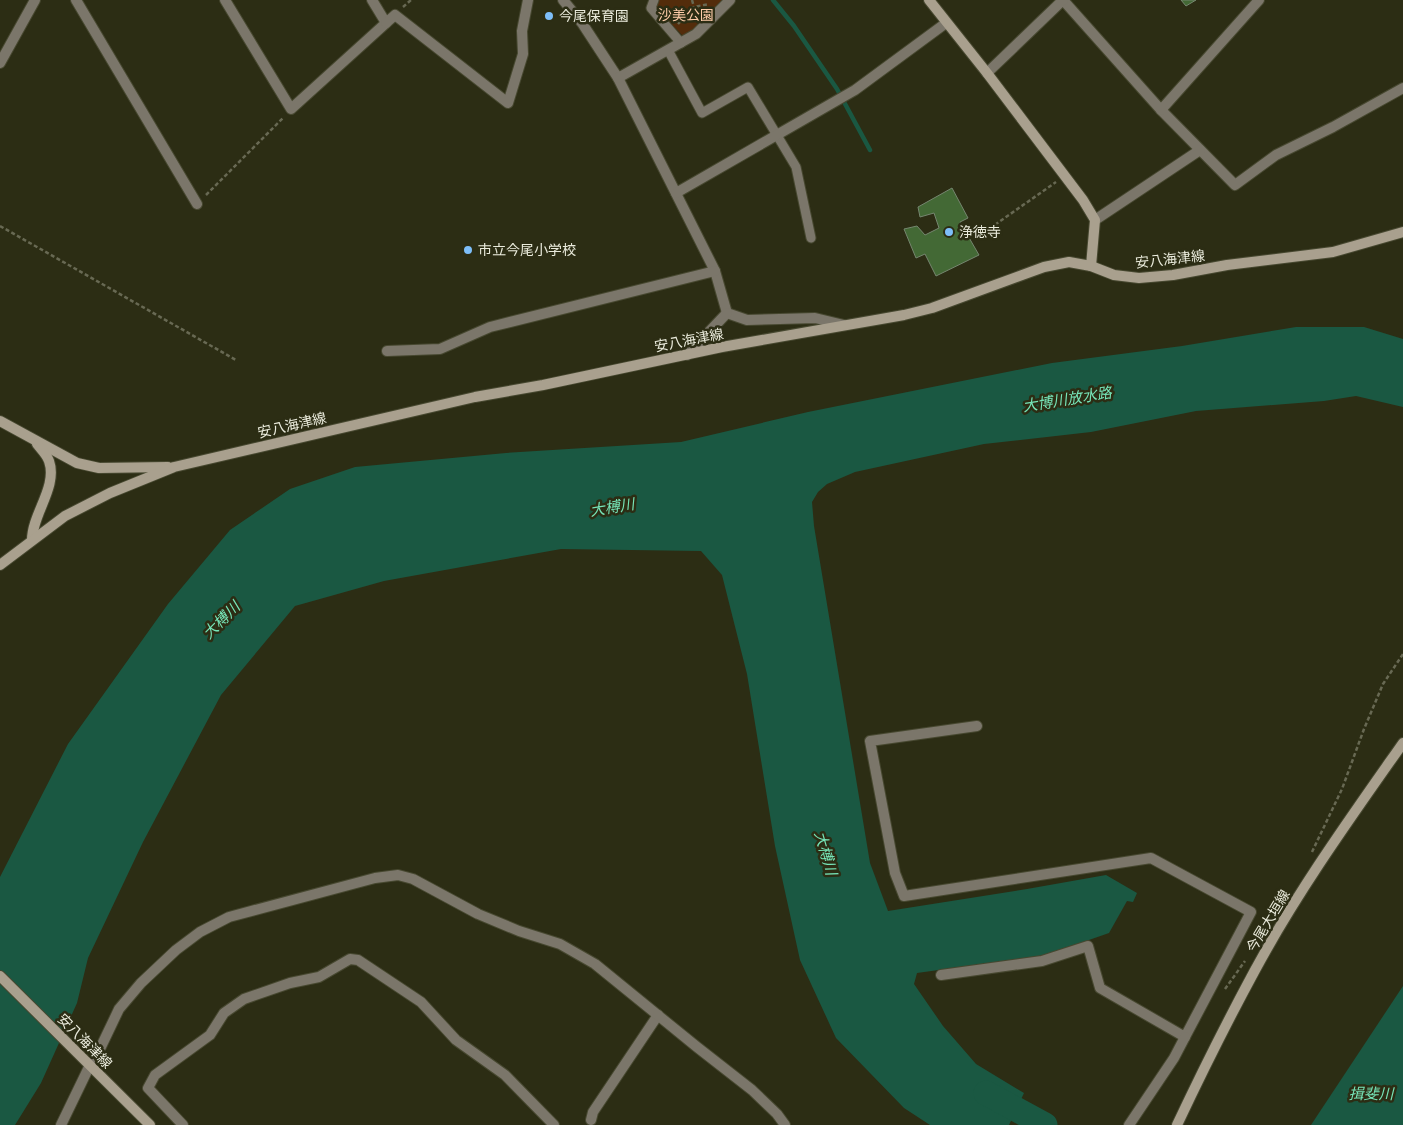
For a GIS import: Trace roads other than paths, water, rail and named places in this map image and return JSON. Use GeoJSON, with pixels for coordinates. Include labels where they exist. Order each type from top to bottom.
{"type":"FeatureCollection","features":[{"type":"Feature","properties":{"kind":"main road"},"geometry":{"type":"LineString","coordinates":[[929,0],[1083,200],[1095,220],[1091,266]]}},
{"type":"Feature","properties":{"kind":"main road","name":"安八海津線"},"geometry":{"type":"LineString","coordinates":[[0,565],[65,516],[110,493],[174,467],[476,397],[687,355],[904,315],[932,308],[1044,267],[1069,262],[1091,266],[1114,275],[1139,278],[1173,275],[1227,265],[1333,252],[1403,232]]}},
{"type":"Feature","properties":{"kind":"main road"},"geometry":{"type":"LineString","coordinates":[[0,422],[77,463],[100,468],[174,467]]}},
{"type":"Feature","properties":{"kind":"main road"},"geometry":{"type":"LineString","coordinates":[[32,540],[32,529],[51,480],[49,460],[36,442]]}},
{"type":"Feature","properties":{"kind":"main road","name":"今尾大垣線"},"geometry":{"type":"LineString","coordinates":[[1177,1125],[1254,972],[1295,903],[1350,818],[1403,743]]}},
{"type":"Feature","properties":{"kind":"main road","name":"安八海津線"},"geometry":{"type":"LineString","coordinates":[[0,976],[150,1125]]}},
{"type":"Feature","properties":{"kind":"street"},"geometry":{"type":"LineString","coordinates":[[0,63],[35,0]]}},
{"type":"Feature","properties":{"kind":"street"},"geometry":{"type":"LineString","coordinates":[[76,0],[198,204]]}},
{"type":"Feature","properties":{"kind":"street"},"geometry":{"type":"LineString","coordinates":[[225,0],[291,109],[395,15],[508,103],[524,54],[522,30],[528,0]]}},
{"type":"Feature","properties":{"kind":"street"},"geometry":{"type":"LineString","coordinates":[[372,0],[386,23]]}},
{"type":"Feature","properties":{"kind":"street"},"geometry":{"type":"LineString","coordinates":[[563,0],[582,23],[618,78],[715,271],[727,313]]}},
{"type":"Feature","properties":{"kind":"street"},"geometry":{"type":"LineString","coordinates":[[618,78],[696,34],[730,0]]}},
{"type":"Feature","properties":{"kind":"street"},"geometry":{"type":"LineString","coordinates":[[987,73],[1063,0],[1161,110],[1234,185],[1276,155],[1403,88]]}},
{"type":"Feature","properties":{"kind":"street"},"geometry":{"type":"LineString","coordinates":[[1161,110],[1259,0]]}},
{"type":"Feature","properties":{"kind":"street"},"geometry":{"type":"LineString","coordinates":[[676,193],[855,90],[946,23]]}},
{"type":"Feature","properties":{"kind":"street"},"geometry":{"type":"LineString","coordinates":[[1095,220],[1200,150]]}},
{"type":"Feature","properties":{"kind":"street"},"geometry":{"type":"LineString","coordinates":[[387,351],[440,349],[490,327],[715,271]]}},
{"type":"Feature","properties":{"kind":"street"},"geometry":{"type":"LineString","coordinates":[[727,313],[747,320],[815,318],[844,325]]}},
{"type":"Feature","properties":{"kind":"street"},"geometry":{"type":"LineString","coordinates":[[687,355],[727,313]]}},
{"type":"Feature","properties":{"kind":"street"},"geometry":{"type":"LineString","coordinates":[[977,726],[870,742],[894,872],[904,896],[1151,858],[1251,912],[1174,1058],[1129,1125]]}},
{"type":"Feature","properties":{"kind":"street"},"geometry":{"type":"LineString","coordinates":[[61,1125],[119,1009],[136,989],[176,950],[200,932],[229,917],[375,878],[398,875],[413,879],[486,917],[519,931],[560,944],[595,964],[752,1090],[777,1114],[785,1125]]}},
{"type":"Feature","properties":{"kind":"street"},"geometry":{"type":"LineString","coordinates":[[941,975],[1042,961],[1088,946],[1100,988],[1185,1037]]}},
{"type":"Feature","properties":{"kind":"street"},"geometry":{"type":"LineString","coordinates":[[183,1125],[148,1088],[155,1075],[210,1034],[224,1013],[244,999],[290,983],[319,977],[350,959],[358,960],[421,1002],[456,1040],[505,1075],[554,1125]]}},
{"type":"Feature","properties":{"kind":"street"},"geometry":{"type":"LineString","coordinates":[[590,1123],[593,1112],[658,1015]]}},
{"type":"Feature","properties":{"kind":"lane"},"geometry":{"type":"LineString","coordinates":[[654,0],[651,8],[682,43]]}},
{"type":"Feature","properties":{"kind":"lane"},"geometry":{"type":"LineString","coordinates":[[668,50],[702,113],[748,87],[796,167],[812,238]]}},
{"type":"Feature","properties":{"kind":"water","name":"大博川放水路"},"geometry":{"type":"Polygon","coordinates":[[[1296,327],[1364,327],[1403,339],[1403,407],[1356,396],[1324,401],[1196,411],[1091,432],[984,444],[855,472],[827,484],[818,492],[812,502],[814,526],[870,863],[888,911],[1106,875],[1137,893],[1133,902],[1127,901],[1109,933],[1046,955],[917,973],[914,984],[943,1026],[976,1064],[1024,1093],[1009,1125],[930,1125],[904,1108],[836,1038],[800,960],[775,846],[747,674],[722,575],[701,551],[561,549],[384,581],[295,606],[221,695],[143,842],[88,958],[77,1003],[41,1083],[15,1125],[0,1125],[0,877],[68,744],[168,604],[230,530],[290,489],[355,467],[506,453],[681,442],[808,412],[1052,363],[1182,346],[1296,327]]]}},
{"type":"Feature","properties":{"kind":"water","name":"揖斐川"},"geometry":{"type":"Polygon","coordinates":[[[1403,986],[1403,1125],[1311,1125],[1403,986]]]}},
{"type":"Feature","properties":{"kind":"waterway"},"geometry":{"type":"LineString","coordinates":[[773,0],[794,26],[837,89],[870,150]]}},
{"type":"Feature","properties":{"kind":"waterway","name":"大榑川"},"geometry":{"type":"LineString","coordinates":[[986,1093],[1045,1125]]}},
{"type":"Feature","properties":{"kind":"place","name":"今尾保育園"},"geometry":{"type":"Point","coordinates":[549,16]}},
{"type":"Feature","properties":{"kind":"place","name":"浄徳寺"},"geometry":{"type":"Point","coordinates":[949,232]}},
{"type":"Feature","properties":{"kind":"place","name":"市立今尾小学校"},"geometry":{"type":"Point","coordinates":[468,250]}},
{"type":"Feature","properties":{"kind":"park label","name":"沙美公園"},"geometry":{"type":"Point","coordinates":[686,15]}}]}
